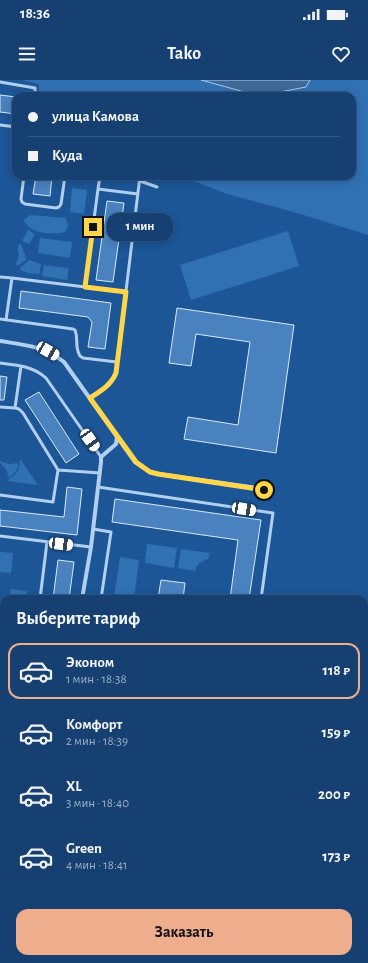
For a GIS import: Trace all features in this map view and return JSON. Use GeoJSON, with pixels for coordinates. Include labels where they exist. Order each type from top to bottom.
{"type":"FeatureCollection","features":[{"type":"Feature","properties":{"kind":"street"},"geometry":{"type":"LineString","coordinates":[[0,341],[27,345],[48,351],[64,362],[136,462],[150,472],[264,490]]}},
{"type":"Feature","properties":{"kind":"street"},"geometry":{"type":"LineString","coordinates":[[83,595],[93,529],[101,457],[116,444],[116,434]]}},
{"type":"Feature","properties":{"kind":"lane"},"geometry":{"type":"LineString","coordinates":[[0,82],[36,88],[35,92]]}},
{"type":"Feature","properties":{"kind":"lane"},"geometry":{"type":"LineString","coordinates":[[0,125],[12,126]]}},
{"type":"Feature","properties":{"kind":"lane"},"geometry":{"type":"LineString","coordinates":[[23,180],[22,202],[25,204],[56,208],[61,204],[64,180]]}},
{"type":"Feature","properties":{"kind":"lane"},"geometry":{"type":"LineString","coordinates":[[85,287],[99,180]]}},
{"type":"Feature","properties":{"kind":"lane"},"geometry":{"type":"LineString","coordinates":[[90,398],[109,385],[116,373],[140,181],[157,187]]}},
{"type":"Feature","properties":{"kind":"lane"},"geometry":{"type":"LineString","coordinates":[[98,189],[138,194]]}},
{"type":"Feature","properties":{"kind":"lane"},"geometry":{"type":"LineString","coordinates":[[0,277],[126,292]]}},
{"type":"Feature","properties":{"kind":"lane"},"geometry":{"type":"LineString","coordinates":[[6,320],[12,278]]}},
{"type":"Feature","properties":{"kind":"lane"},"geometry":{"type":"LineString","coordinates":[[0,319],[73,329],[77,334],[76,346],[80,356],[83,358],[117,362]]}},
{"type":"Feature","properties":{"kind":"lane"},"geometry":{"type":"LineString","coordinates":[[0,363],[31,367],[40,372],[46,378],[101,457]]}},
{"type":"Feature","properties":{"kind":"lane"},"geometry":{"type":"LineString","coordinates":[[13,408],[21,366]]}},
{"type":"Feature","properties":{"kind":"lane"},"geometry":{"type":"LineString","coordinates":[[0,406],[19,409],[23,413],[58,470],[53,502],[0,494]]}},
{"type":"Feature","properties":{"kind":"lane"},"geometry":{"type":"LineString","coordinates":[[58,470],[100,474]]}},
{"type":"Feature","properties":{"kind":"lane"},"geometry":{"type":"LineString","coordinates":[[98,487],[273,513],[262,595]]}},
{"type":"Feature","properties":{"kind":"lane"},"geometry":{"type":"LineString","coordinates":[[93,529],[111,532],[102,595]]}},
{"type":"Feature","properties":{"kind":"lane"},"geometry":{"type":"LineString","coordinates":[[0,536],[90,547]]}},
{"type":"Feature","properties":{"kind":"lane"},"geometry":{"type":"LineString","coordinates":[[40,595],[47,542]]}},
{"type":"Feature","properties":{"kind":"shaded area"},"geometry":{"type":"Polygon","coordinates":[[[22,80],[368,80],[368,235],[297,213],[227,194],[191,180],[356,180],[356,92],[38,92],[39,84],[22,80]]]}},
{"type":"Feature","properties":{"kind":"shaded area"},"geometry":{"type":"Polygon","coordinates":[[[201,80],[310,80],[306,87],[280,92],[244,92],[201,80]]]}},
{"type":"Feature","properties":{"kind":"shaded area"},"geometry":{"type":"Polygon","coordinates":[[[72,188],[87,190],[84,214],[70,212],[72,188]]]}},
{"type":"Feature","properties":{"kind":"shaded area"},"geometry":{"type":"Polygon","coordinates":[[[31,215],[66,218],[68,227],[65,232],[61,233],[35,231],[23,220],[31,215]]]}},
{"type":"Feature","properties":{"kind":"shaded area"},"geometry":{"type":"Polygon","coordinates":[[[28,230],[35,234],[29,244],[22,241],[28,230]]]}},
{"type":"Feature","properties":{"kind":"shaded area"},"geometry":{"type":"Polygon","coordinates":[[[288,231],[299,266],[191,300],[180,265],[288,231]]]}},
{"type":"Feature","properties":{"kind":"shaded area"},"geometry":{"type":"Polygon","coordinates":[[[40,238],[72,242],[70,258],[38,253],[40,238]]]}},
{"type":"Feature","properties":{"kind":"shaded area"},"geometry":{"type":"Polygon","coordinates":[[[19,244],[21,244],[26,260],[17,266],[16,264],[19,255],[19,244]]]}},
{"type":"Feature","properties":{"kind":"shaded area"},"geometry":{"type":"Polygon","coordinates":[[[29,260],[41,264],[39,274],[28,273],[20,270],[20,268],[29,260]]]}},
{"type":"Feature","properties":{"kind":"shaded area"},"geometry":{"type":"Polygon","coordinates":[[[44,265],[69,268],[67,280],[42,276],[44,265]]]}},
{"type":"Feature","properties":{"kind":"shaded area"},"geometry":{"type":"Polygon","coordinates":[[[20,460],[38,485],[7,481],[17,472],[20,460]]]}},
{"type":"Feature","properties":{"kind":"shaded area"},"geometry":{"type":"Polygon","coordinates":[[[0,461],[9,464],[18,463],[17,469],[9,478],[6,469],[0,461]]]}},
{"type":"Feature","properties":{"kind":"shaded area"},"geometry":{"type":"Polygon","coordinates":[[[147,544],[177,548],[174,568],[145,563],[147,544]]]}},
{"type":"Feature","properties":{"kind":"shaded area"},"geometry":{"type":"Polygon","coordinates":[[[181,549],[210,553],[208,559],[198,564],[195,571],[178,568],[181,549]]]}},
{"type":"Feature","properties":{"kind":"shaded area"},"geometry":{"type":"Polygon","coordinates":[[[0,552],[13,553],[11,573],[0,572],[0,552]]]}},
{"type":"Feature","properties":{"kind":"shaded area"},"geometry":{"type":"Polygon","coordinates":[[[120,557],[139,560],[135,595],[114,595],[120,557]]]}},
{"type":"Feature","properties":{"kind":"shaded area"},"geometry":{"type":"Polygon","coordinates":[[[11,589],[27,591],[26,595],[10,595],[11,589]]]}},
{"type":"Feature","properties":{"kind":"building"},"geometry":{"type":"Polygon","coordinates":[[[0,95],[12,96],[12,114],[0,112],[0,95]]]}},
{"type":"Feature","properties":{"kind":"building"},"geometry":{"type":"Polygon","coordinates":[[[35,180],[52,180],[50,196],[33,194],[35,180]]]}},
{"type":"Feature","properties":{"kind":"building"},"geometry":{"type":"Polygon","coordinates":[[[107,201],[124,203],[113,282],[96,280],[107,201]]]}},
{"type":"Feature","properties":{"kind":"building"},"geometry":{"type":"Polygon","coordinates":[[[21,291],[111,303],[105,349],[88,347],[92,322],[88,317],[19,308],[21,291]]]}},
{"type":"Feature","properties":{"kind":"building"},"geometry":{"type":"Polygon","coordinates":[[[177,308],[294,325],[276,453],[184,439],[188,417],[238,425],[250,342],[196,334],[191,366],[169,363],[177,308]]]}},
{"type":"Feature","properties":{"kind":"building"},"geometry":{"type":"Polygon","coordinates":[[[0,376],[7,377],[4,400],[0,400],[0,376]]]}},
{"type":"Feature","properties":{"kind":"building"},"geometry":{"type":"Polygon","coordinates":[[[39,392],[79,454],[66,463],[25,400],[39,392]]]}},
{"type":"Feature","properties":{"kind":"building"},"geometry":{"type":"Polygon","coordinates":[[[67,487],[82,489],[77,535],[0,526],[0,510],[64,517],[67,487]]]}},
{"type":"Feature","properties":{"kind":"building"},"geometry":{"type":"Polygon","coordinates":[[[115,499],[261,520],[250,595],[231,595],[238,540],[112,522],[115,499]]]}},
{"type":"Feature","properties":{"kind":"building"},"geometry":{"type":"Polygon","coordinates":[[[58,560],[74,562],[70,595],[54,595],[58,560]]]}},
{"type":"Feature","properties":{"kind":"building"},"geometry":{"type":"Polygon","coordinates":[[[161,580],[185,583],[184,595],[159,595],[161,580]]]}},
{"type":"Feature","properties":{"kind":"route"},"geometry":{"type":"LineString","coordinates":[[93,227],[85,287],[126,292],[116,373],[109,385],[90,398],[136,462],[150,472],[264,490]]}}]}
